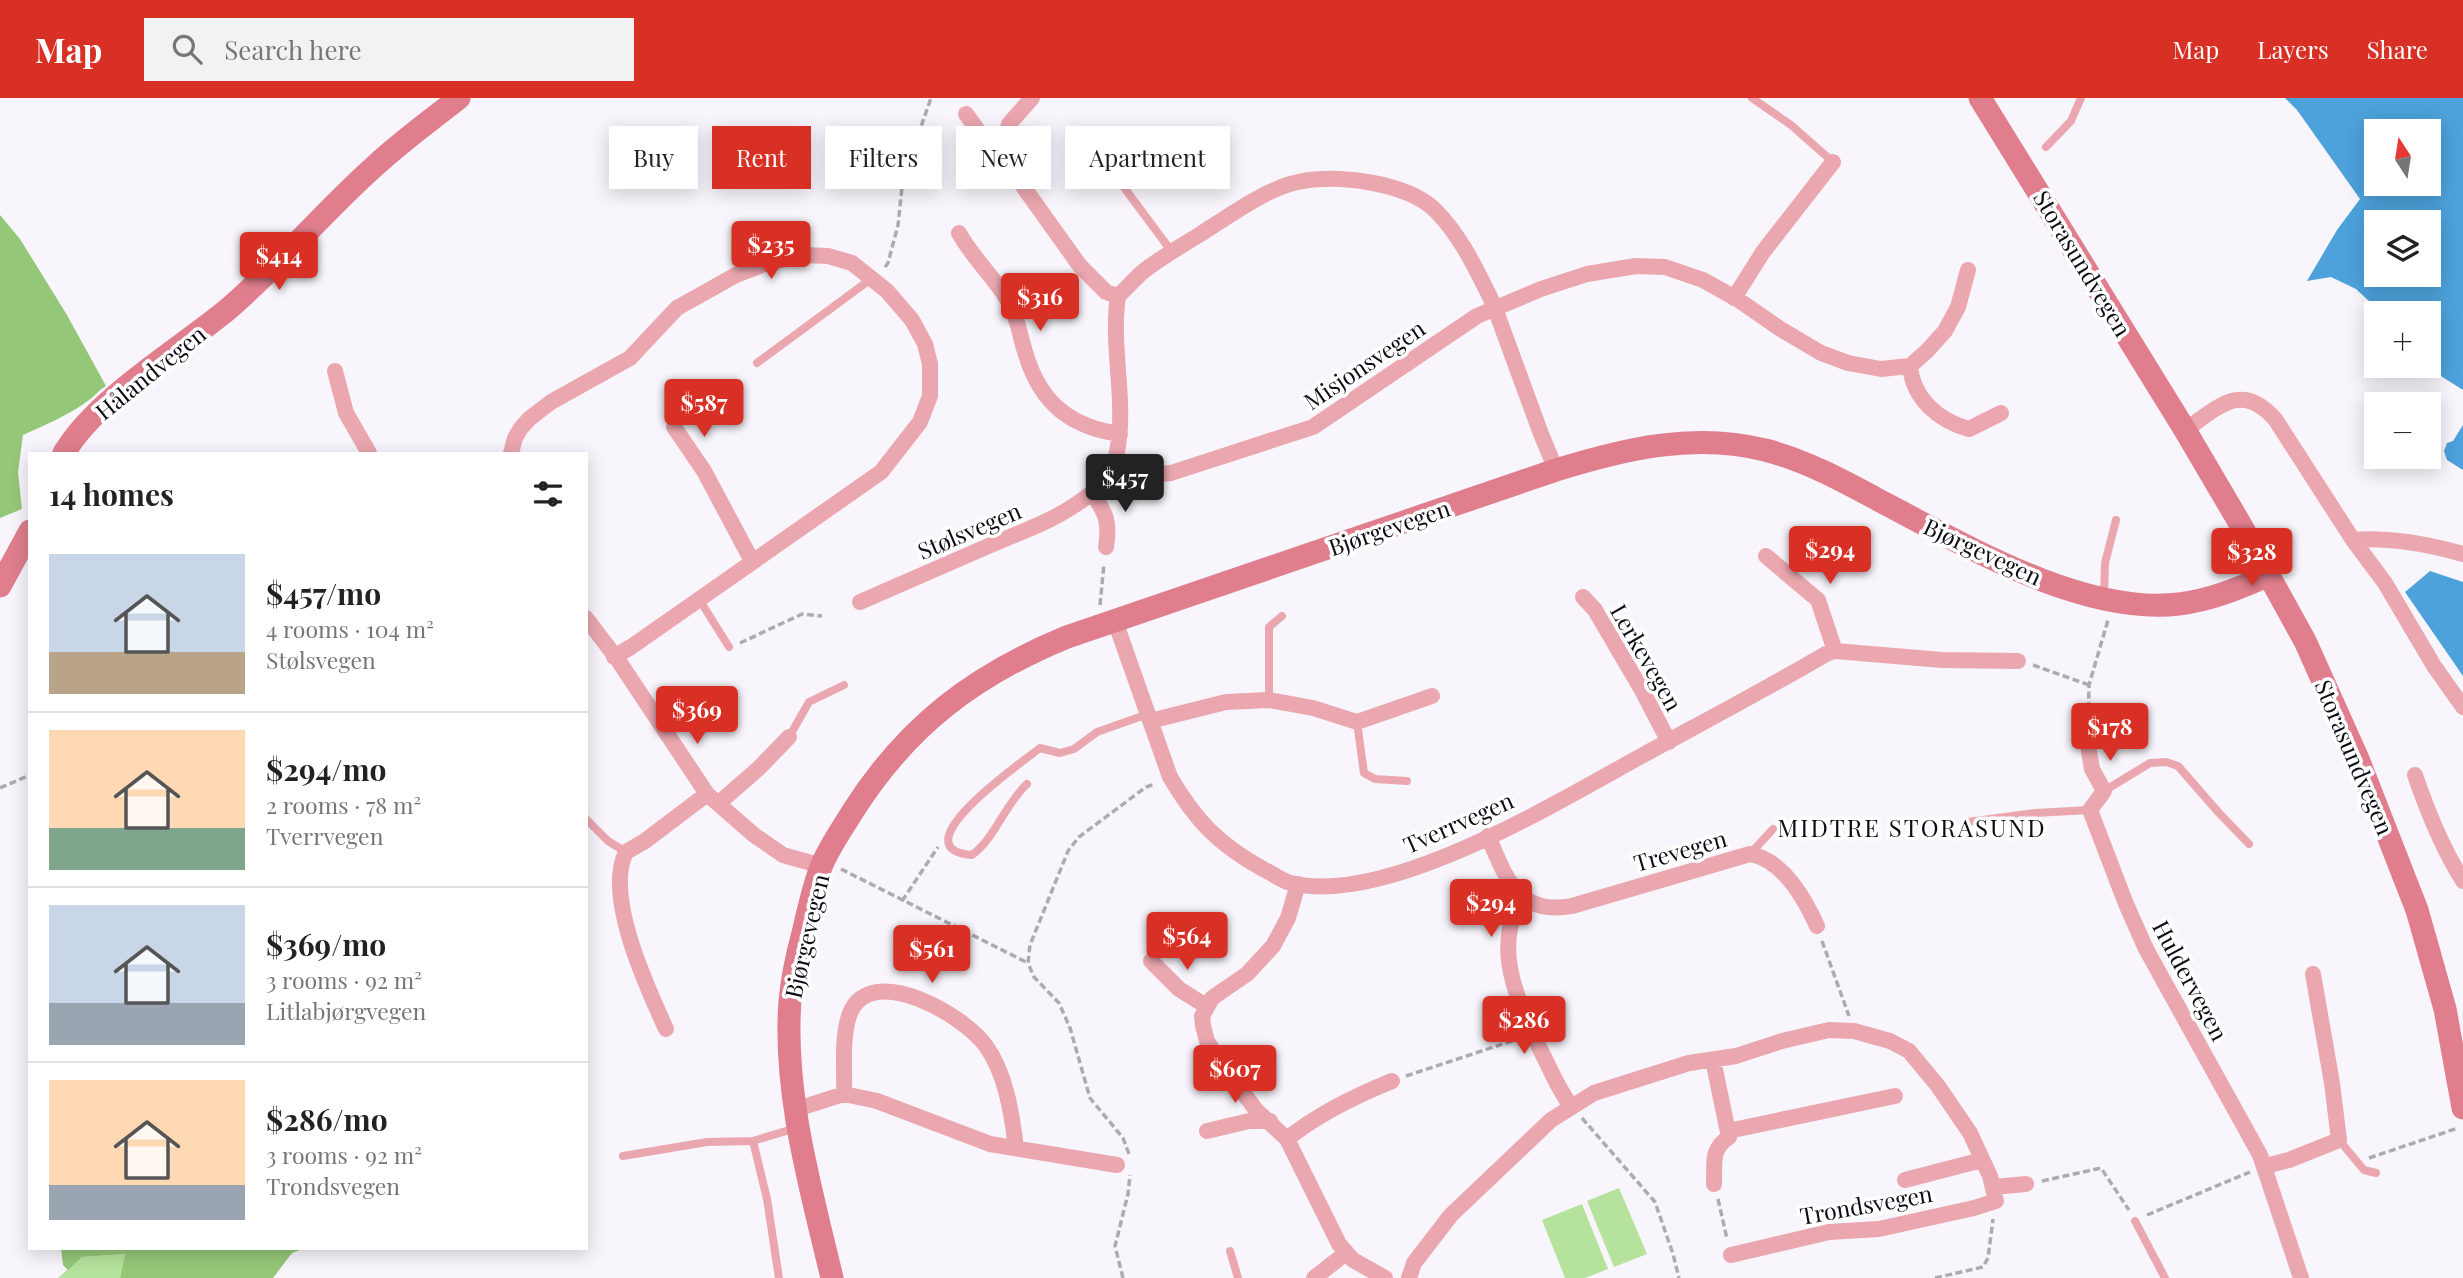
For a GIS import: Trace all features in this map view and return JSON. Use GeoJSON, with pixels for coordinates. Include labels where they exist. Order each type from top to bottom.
{"type":"FeatureCollection","features":[{"type":"Feature","properties":{"kind":"street","name":"Hålandvegen"},"geometry":{"type":"LineString","coordinates":[[65,452],[71,441],[100,411],[227,310],[375,165],[459,98]]}},
{"type":"Feature","properties":{"kind":"street"},"geometry":{"type":"LineString","coordinates":[[1009,126],[1032,98]]}},
{"type":"Feature","properties":{"kind":"street","name":"Storasundvegen"},"geometry":{"type":"LineString","coordinates":[[1980,98],[2185,430],[2269,575],[2328,690],[2395,849],[2431,955],[2461,1072],[2463,1108]]}},
{"type":"Feature","properties":{"kind":"street"},"geometry":{"type":"LineString","coordinates":[[966,114],[975,126]]}},
{"type":"Feature","properties":{"kind":"street"},"geometry":{"type":"LineString","coordinates":[[1734,298],[1763,252],[1833,162]]}},
{"type":"Feature","properties":{"kind":"street"},"geometry":{"type":"LineString","coordinates":[[1025,189],[1080,265],[1106,292],[1118,296],[1144,271],[1172,252],[1238,210],[1282,187],[1298,182],[1363,181],[1393,186],[1415,196],[1434,209],[1460,241],[1492,301],[1491,309],[1496,311],[1556,470]]}},
{"type":"Feature","properties":{"kind":"street"},"geometry":{"type":"LineString","coordinates":[[959,233],[1006,297],[1019,321],[1032,373],[1050,400],[1072,420],[1095,430],[1119,433]]}},
{"type":"Feature","properties":{"kind":"street"},"geometry":{"type":"LineString","coordinates":[[512,452],[515,438],[529,419],[551,402],[631,358],[677,308],[736,275],[767,263],[803,255],[828,256],[852,263],[887,291],[912,320],[925,344],[930,364],[930,396],[920,422],[881,472],[614,657]]}},
{"type":"Feature","properties":{"kind":"street","name":"Misjonsvegen"},"geometry":{"type":"LineString","coordinates":[[1116,460],[1140,471],[1163,474],[1319,424],[1491,309],[1587,274],[1636,266],[1665,267],[1703,280],[1821,353],[1847,363],[1881,369],[1910,366]]}},
{"type":"Feature","properties":{"kind":"street"},"geometry":{"type":"LineString","coordinates":[[1968,270],[1958,307],[1945,331],[1910,366],[1917,391],[1934,412],[1951,424],[1969,429],[2001,413]]}},
{"type":"Feature","properties":{"kind":"street","name":"Stølsvegen"},"geometry":{"type":"LineString","coordinates":[[860,602],[1051,519],[1092,492],[1108,475],[1116,460],[1119,433],[1121,384],[1115,321],[1118,296]]}},
{"type":"Feature","properties":{"kind":"street"},"geometry":{"type":"LineString","coordinates":[[335,372],[346,413],[368,452]]}},
{"type":"Feature","properties":{"kind":"street"},"geometry":{"type":"LineString","coordinates":[[2185,430],[2231,401],[2248,399],[2265,407],[2353,540],[2385,583],[2434,666],[2463,707]]}},
{"type":"Feature","properties":{"kind":"street"},"geometry":{"type":"LineString","coordinates":[[674,427],[704,471],[752,561]]}},
{"type":"Feature","properties":{"kind":"street","name":"Bjørgevegen"},"geometry":{"type":"LineString","coordinates":[[832,1278],[798,1118],[790,1045],[790,1002],[794,968],[822,866],[867,789],[912,736],[939,710],[983,678],[1026,654],[1556,470],[1614,452],[1699,442],[1766,450],[1809,465],[1939,532],[2103,611],[2177,604],[2224,593],[2269,575]]}},
{"type":"Feature","properties":{"kind":"street"},"geometry":{"type":"LineString","coordinates":[[1092,492],[1107,517],[1106,547]]}},
{"type":"Feature","properties":{"kind":"street"},"geometry":{"type":"LineString","coordinates":[[0,586],[28,535]]}},
{"type":"Feature","properties":{"kind":"street"},"geometry":{"type":"LineString","coordinates":[[2353,540],[2402,540],[2463,554]]}},
{"type":"Feature","properties":{"kind":"street"},"geometry":{"type":"LineString","coordinates":[[1766,556],[1818,600],[1835,651],[1942,660],[2018,661]]}},
{"type":"Feature","properties":{"kind":"street","name":"Lerkevegen"},"geometry":{"type":"LineString","coordinates":[[1583,597],[1595,610],[1669,742]]}},
{"type":"Feature","properties":{"kind":"street"},"geometry":{"type":"LineString","coordinates":[[588,623],[618,660],[713,799],[754,835],[783,855],[822,866]]}},
{"type":"Feature","properties":{"kind":"street","name":"Tverrvegen"},"geometry":{"type":"LineString","coordinates":[[1109,623],[1149,718],[1170,777],[1183,800],[1215,838],[1246,860],[1290,883],[1319,886],[1378,879],[1444,857],[1669,742],[1835,651]]}},
{"type":"Feature","properties":{"kind":"street"},"geometry":{"type":"LineString","coordinates":[[1149,718],[1226,702],[1269,700],[1313,708],[1357,722],[1432,696]]}},
{"type":"Feature","properties":{"kind":"street"},"geometry":{"type":"LineString","coordinates":[[666,1030],[651,996],[622,912],[620,873],[626,852],[759,768],[789,737]]}},
{"type":"Feature","properties":{"kind":"street"},"geometry":{"type":"LineString","coordinates":[[2088,745],[2092,769],[2104,791],[2090,810]]}},
{"type":"Feature","properties":{"kind":"street"},"geometry":{"type":"LineString","coordinates":[[2415,775],[2431,822],[2463,881]]}},
{"type":"Feature","properties":{"kind":"street","name":"Huldervegen"},"geometry":{"type":"LineString","coordinates":[[2090,810],[2146,949],[2238,1111],[2264,1166],[2301,1278]]}},
{"type":"Feature","properties":{"kind":"street"},"geometry":{"type":"LineString","coordinates":[[1488,836],[1506,876],[1525,901],[1512,920],[1509,933],[1509,956],[1518,1002],[1563,1096],[1571,1106]]}},
{"type":"Feature","properties":{"kind":"street","name":"Trevegen"},"geometry":{"type":"LineString","coordinates":[[1525,901],[1549,907],[1572,906],[1750,854],[1770,860],[1804,897],[1817,926]]}},
{"type":"Feature","properties":{"kind":"street"},"geometry":{"type":"LineString","coordinates":[[1298,884],[1287,918],[1273,946],[1247,974],[1212,998],[1206,1006],[1202,1016],[1207,1041],[1256,1110],[1287,1139],[1310,1190],[1346,1253],[1353,1260],[1385,1278]]}},
{"type":"Feature","properties":{"kind":"street"},"geometry":{"type":"LineString","coordinates":[[1151,961],[1179,989],[1206,1006]]}},
{"type":"Feature","properties":{"kind":"street"},"geometry":{"type":"LineString","coordinates":[[2264,1166],[2289,1160],[2339,1140],[2313,974]]}},
{"type":"Feature","properties":{"kind":"street"},"geometry":{"type":"LineString","coordinates":[[844,1094],[848,1022],[855,1005],[876,991],[918,998],[967,1028],[986,1046],[1004,1084],[1016,1148]]}},
{"type":"Feature","properties":{"kind":"street"},"geometry":{"type":"LineString","coordinates":[[1409,1278],[1414,1263],[1451,1215],[1519,1149],[1571,1106],[1594,1093],[1689,1063],[1736,1056],[1829,1030],[1854,1031],[1890,1041],[1909,1051],[1938,1086],[1970,1133],[1995,1194]]}},
{"type":"Feature","properties":{"kind":"street"},"geometry":{"type":"LineString","coordinates":[[1713,1060],[1729,1137],[1718,1144],[1715,1152],[1714,1184]]}},
{"type":"Feature","properties":{"kind":"street"},"geometry":{"type":"LineString","coordinates":[[1287,1139],[1330,1110],[1392,1081]]}},
{"type":"Feature","properties":{"kind":"street"},"geometry":{"type":"LineString","coordinates":[[798,1118],[844,1094],[877,1101],[989,1144],[1126,1163]]}},
{"type":"Feature","properties":{"kind":"street"},"geometry":{"type":"LineString","coordinates":[[1728,1131],[1895,1096]]}},
{"type":"Feature","properties":{"kind":"street"},"geometry":{"type":"LineString","coordinates":[[1207,1131],[1237,1123],[1270,1121]]}},
{"type":"Feature","properties":{"kind":"street","name":"Trondsvegen"},"geometry":{"type":"LineString","coordinates":[[1905,1180],[1982,1160]]}},
{"type":"Feature","properties":{"kind":"street","name":"Trondsvegen"},"geometry":{"type":"LineString","coordinates":[[1731,1255],[1829,1232],[1879,1229],[1974,1208],[1995,1194],[2026,1184]]}},
{"type":"Feature","properties":{"kind":"street"},"geometry":{"type":"LineString","coordinates":[[1314,1278],[1346,1253]]}},
{"type":"Feature","properties":{"kind":"lane"},"geometry":{"type":"LineString","coordinates":[[1752,98],[1791,125],[1833,162]]}},
{"type":"Feature","properties":{"kind":"lane"},"geometry":{"type":"LineString","coordinates":[[2046,147],[2071,121],[2081,98]]}},
{"type":"Feature","properties":{"kind":"lane"},"geometry":{"type":"LineString","coordinates":[[1125,189],[1172,252]]}},
{"type":"Feature","properties":{"kind":"lane"},"geometry":{"type":"LineString","coordinates":[[757,363],[871,279]]}},
{"type":"Feature","properties":{"kind":"lane"},"geometry":{"type":"LineString","coordinates":[[2103,611],[2105,563],[2116,520]]}},
{"type":"Feature","properties":{"kind":"lane"},"geometry":{"type":"LineString","coordinates":[[699,599],[729,647]]}},
{"type":"Feature","properties":{"kind":"lane"},"geometry":{"type":"LineString","coordinates":[[1269,700],[1269,627],[1282,616]]}},
{"type":"Feature","properties":{"kind":"lane"},"geometry":{"type":"LineString","coordinates":[[789,737],[809,702],[844,685]]}},
{"type":"Feature","properties":{"kind":"lane"},"geometry":{"type":"LineString","coordinates":[[1027,784],[1018,792],[982,847],[972,855],[961,854],[951,845],[947,835],[951,826],[984,792],[1040,748],[1060,753],[1074,748],[1097,732],[1149,718]]}},
{"type":"Feature","properties":{"kind":"lane"},"geometry":{"type":"LineString","coordinates":[[1357,722],[1364,773],[1375,779],[1407,781]]}},
{"type":"Feature","properties":{"kind":"lane"},"geometry":{"type":"LineString","coordinates":[[2104,791],[2150,763],[2159,761],[2178,765],[2249,844]]}},
{"type":"Feature","properties":{"kind":"lane"},"geometry":{"type":"LineString","coordinates":[[1968,822],[2035,813],[2090,810]]}},
{"type":"Feature","properties":{"kind":"lane"},"geometry":{"type":"LineString","coordinates":[[588,820],[608,841],[626,852]]}},
{"type":"Feature","properties":{"kind":"lane"},"geometry":{"type":"LineString","coordinates":[[1750,854],[1773,829]]}},
{"type":"Feature","properties":{"kind":"lane"},"geometry":{"type":"LineString","coordinates":[[623,1156],[707,1142],[753,1141],[798,1118]]}},
{"type":"Feature","properties":{"kind":"lane"},"geometry":{"type":"LineString","coordinates":[[2339,1140],[2364,1170],[2376,1173]]}},
{"type":"Feature","properties":{"kind":"lane"},"geometry":{"type":"LineString","coordinates":[[753,1141],[767,1199],[779,1278]]}},
{"type":"Feature","properties":{"kind":"lane"},"geometry":{"type":"LineString","coordinates":[[2135,1221],[2165,1278]]}},
{"type":"Feature","properties":{"kind":"lane"},"geometry":{"type":"LineString","coordinates":[[1230,1251],[1238,1278]]}},
{"type":"Feature","properties":{"kind":"path"},"geometry":{"type":"LineString","coordinates":[[892,249],[898,225],[903,178],[931,98]]}},
{"type":"Feature","properties":{"kind":"path"},"geometry":{"type":"LineString","coordinates":[[1106,547],[1100,602],[1109,623]]}},
{"type":"Feature","properties":{"kind":"path"},"geometry":{"type":"LineString","coordinates":[[2088,745],[2089,685],[2103,611],[2121,620]]}},
{"type":"Feature","properties":{"kind":"path"},"geometry":{"type":"LineString","coordinates":[[729,647],[802,614],[822,616]]}},
{"type":"Feature","properties":{"kind":"path"},"geometry":{"type":"LineString","coordinates":[[2018,661],[2050,669],[2089,685]]}},
{"type":"Feature","properties":{"kind":"path"},"geometry":{"type":"LineString","coordinates":[[0,788],[28,776]]}},
{"type":"Feature","properties":{"kind":"path"},"geometry":{"type":"LineString","coordinates":[[1123,1278],[1115,1246],[1128,1194],[1123,1139],[1090,1098],[1070,1028],[1059,1003],[1034,977],[1028,964],[1030,945],[1068,851],[1079,837],[1146,788],[1170,777]]}},
{"type":"Feature","properties":{"kind":"path"},"geometry":{"type":"LineString","coordinates":[[902,901],[947,835]]}},
{"type":"Feature","properties":{"kind":"path"},"geometry":{"type":"LineString","coordinates":[[822,866],[839,868],[1028,964]]}},
{"type":"Feature","properties":{"kind":"path"},"geometry":{"type":"LineString","coordinates":[[1817,926],[1854,1031]]}},
{"type":"Feature","properties":{"kind":"path"},"geometry":{"type":"LineString","coordinates":[[1392,1081],[1534,1034]]}},
{"type":"Feature","properties":{"kind":"path"},"geometry":{"type":"LineString","coordinates":[[1571,1106],[1655,1202],[1679,1278]]}},
{"type":"Feature","properties":{"kind":"path"},"geometry":{"type":"LineString","coordinates":[[2357,1161],[2463,1127]]}},
{"type":"Feature","properties":{"kind":"path"},"geometry":{"type":"LineString","coordinates":[[2026,1184],[2101,1168],[2135,1221],[2264,1166]]}},
{"type":"Feature","properties":{"kind":"path"},"geometry":{"type":"LineString","coordinates":[[1714,1184],[1731,1255]]}},
{"type":"Feature","properties":{"kind":"path"},"geometry":{"type":"LineString","coordinates":[[1935,1278],[1983,1267],[1988,1258],[1995,1194]]}},
{"type":"Feature","properties":{"kind":"green space"},"geometry":{"type":"Polygon","coordinates":[[[0,215],[20,239],[67,315],[106,386],[73,410],[23,435],[18,472],[22,509],[0,518],[0,215]]]}},
{"type":"Feature","properties":{"kind":"green space"},"geometry":{"type":"Polygon","coordinates":[[[1619,1188],[1647,1254],[1614,1267],[1587,1201],[1619,1188]]]}},
{"type":"Feature","properties":{"kind":"green space"},"geometry":{"type":"Polygon","coordinates":[[[1582,1204],[1608,1269],[1585,1278],[1565,1278],[1542,1220],[1582,1204]]]}},
{"type":"Feature","properties":{"kind":"green space"},"geometry":{"type":"Polygon","coordinates":[[[61,1250],[300,1250],[292,1253],[273,1278],[120,1278],[125,1254],[82,1257],[68,1270],[63,1265],[61,1250]]]}},
{"type":"Feature","properties":{"kind":"green space"},"geometry":{"type":"Polygon","coordinates":[[[125,1254],[120,1278],[58,1278],[82,1257],[125,1254]]]}},
{"type":"Feature","properties":{"kind":"water"},"geometry":{"type":"Polygon","coordinates":[[[2285,98],[2463,98],[2463,390],[2441,376],[2441,301],[2369,301],[2356,289],[2331,277],[2307,281],[2337,230],[2360,199],[2297,110],[2285,98]]]}},
{"type":"Feature","properties":{"kind":"water"},"geometry":{"type":"Polygon","coordinates":[[[2463,425],[2463,470],[2447,460],[2444,451],[2447,443],[2453,441],[2463,425]]]}},
{"type":"Feature","properties":{"kind":"water"},"geometry":{"type":"Polygon","coordinates":[[[2430,571],[2463,582],[2463,676],[2405,592],[2430,571]]]}},
{"type":"Feature","properties":{"kind":"district","name":"MIDTRE STORASUND"},"geometry":{"type":"Point","coordinates":[1912,827]}}]}
